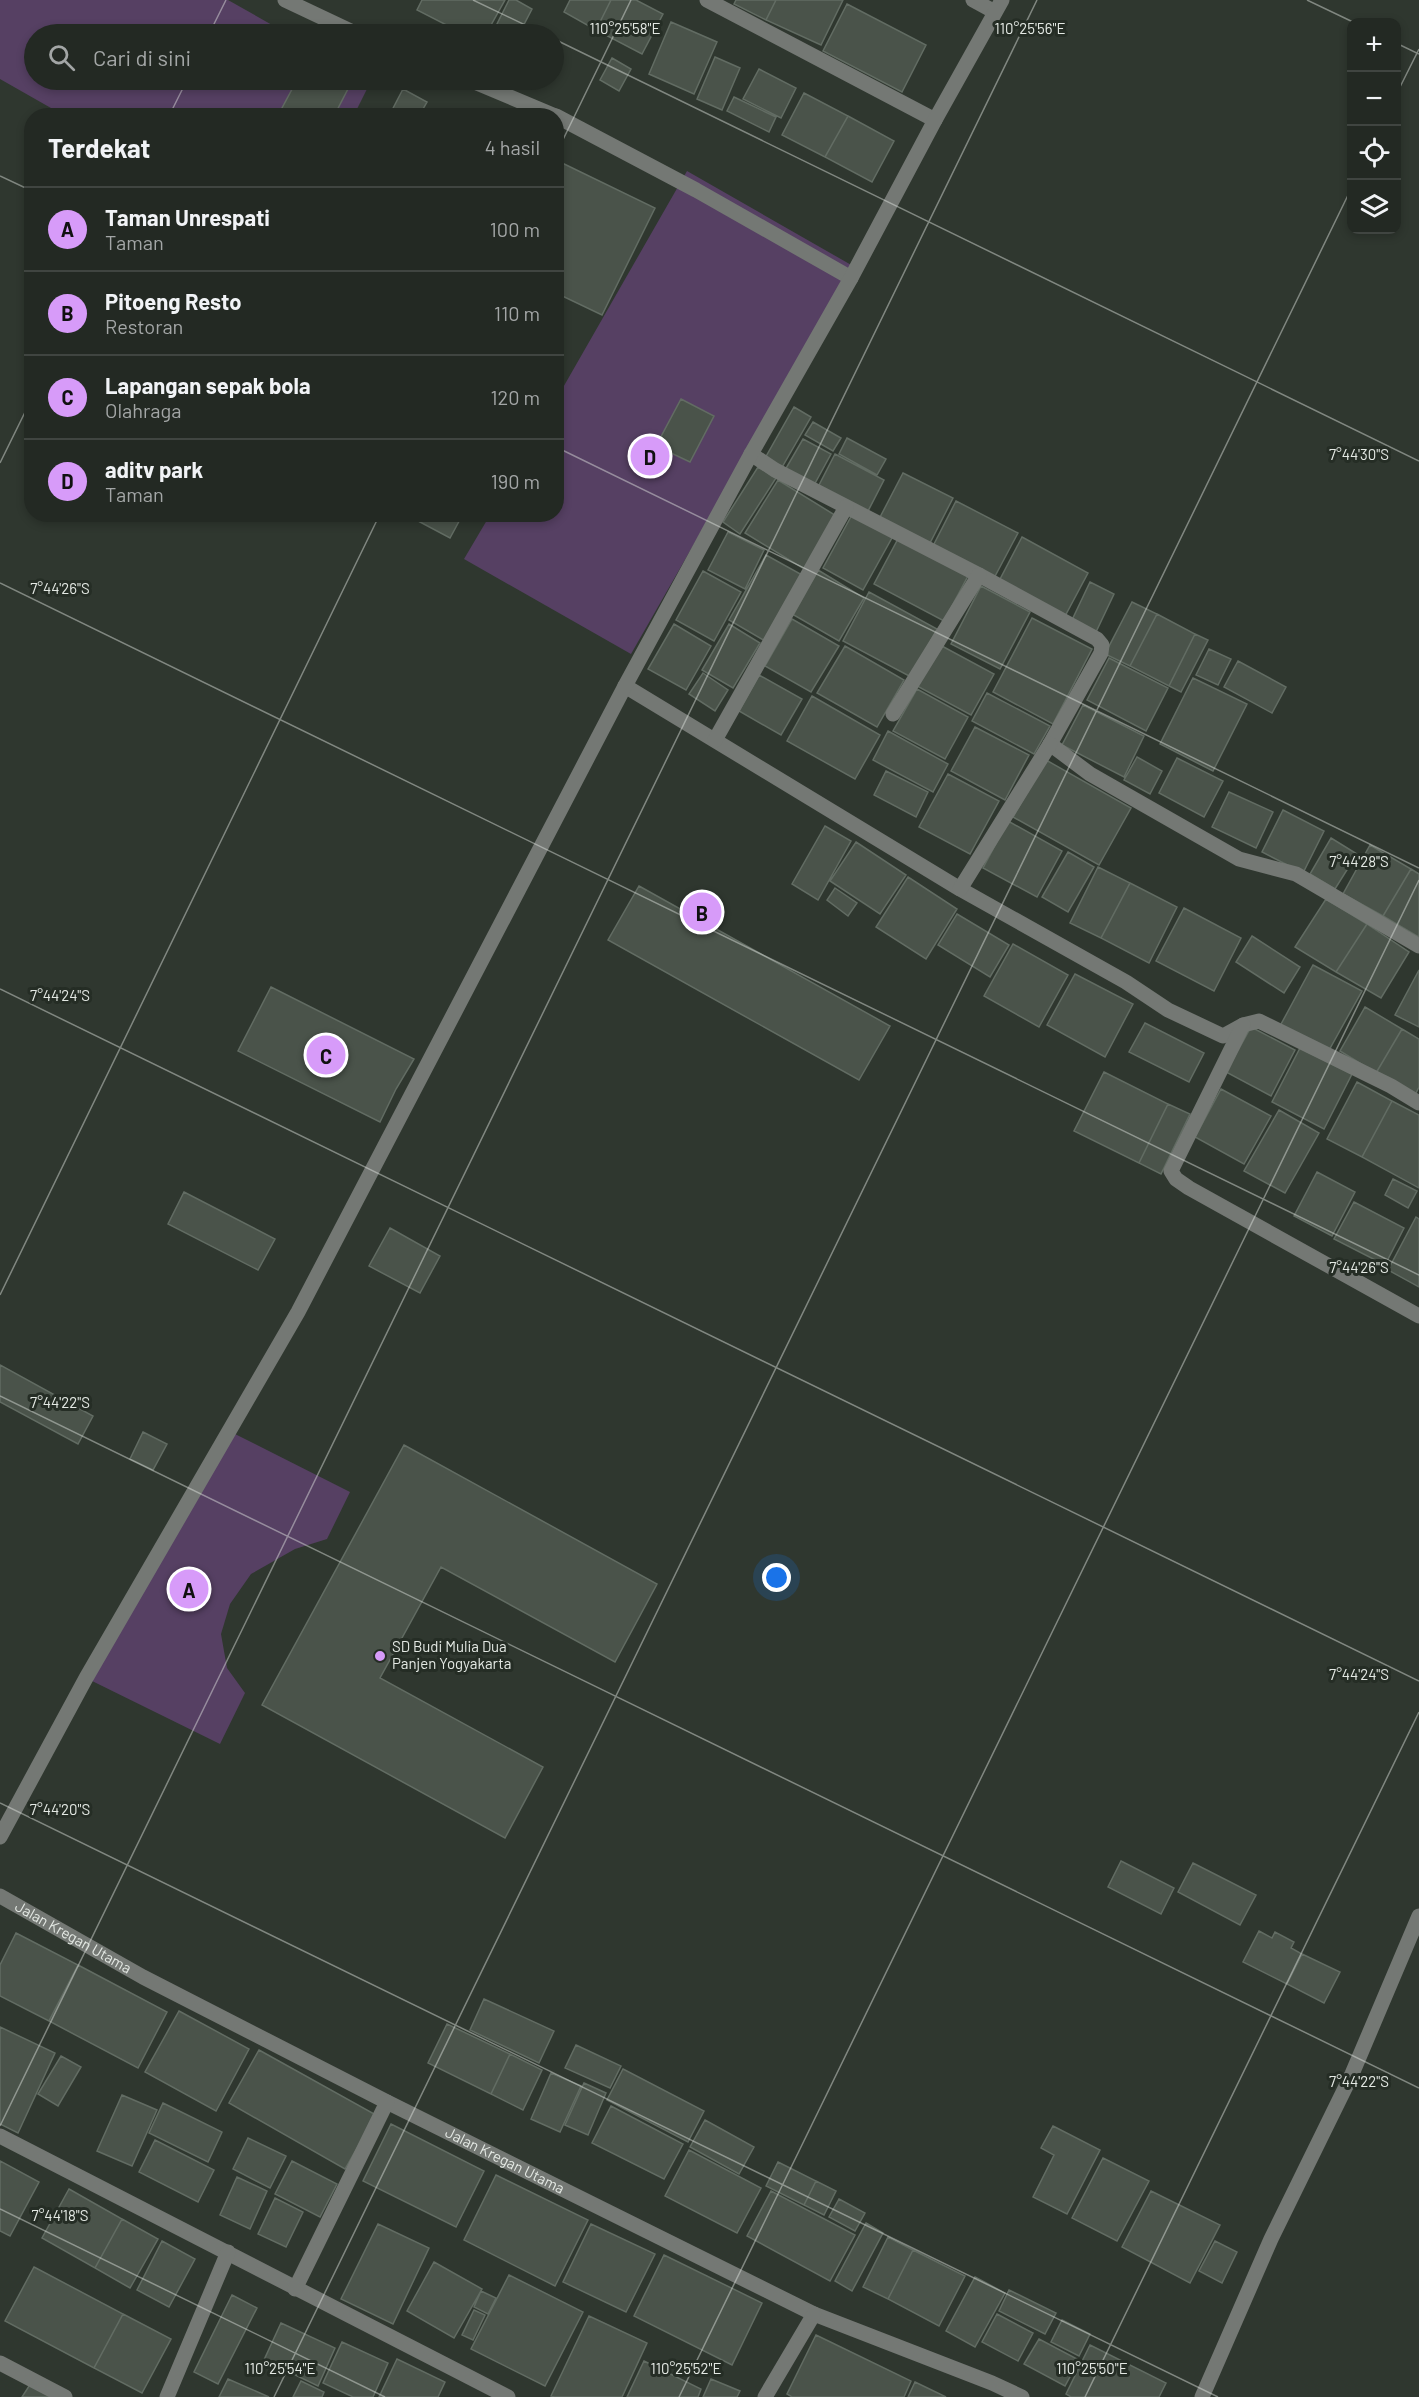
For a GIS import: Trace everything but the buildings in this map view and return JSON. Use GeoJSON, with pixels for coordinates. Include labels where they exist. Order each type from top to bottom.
{"type":"FeatureCollection","features":[{"type":"Feature","properties":{"kind":"street"},"geometry":{"type":"LineString","coordinates":[[285,0],[336,24]]}},
{"type":"Feature","properties":{"kind":"street"},"geometry":{"type":"LineString","coordinates":[[707,0],[935,120]]}},
{"type":"Feature","properties":{"kind":"street"},"geometry":{"type":"LineString","coordinates":[[0,1837],[91,1669],[298,1312],[625,686],[751,454],[851,278],[998,6],[974,0]]}},
{"type":"Feature","properties":{"kind":"street"},"geometry":{"type":"LineString","coordinates":[[494,90],[537,108]]}},
{"type":"Feature","properties":{"kind":"street"},"geometry":{"type":"LineString","coordinates":[[564,120],[696,190],[851,278]]}},
{"type":"Feature","properties":{"kind":"street"},"geometry":{"type":"LineString","coordinates":[[751,454],[775,470],[979,575],[1096,639],[1102,645],[1097,661],[1050,744],[960,889]]}},
{"type":"Feature","properties":{"kind":"street"},"geometry":{"type":"LineString","coordinates":[[715,740],[846,507]]}},
{"type":"Feature","properties":{"kind":"street"},"geometry":{"type":"LineString","coordinates":[[892,714],[979,575]]}},
{"type":"Feature","properties":{"kind":"street"},"geometry":{"type":"LineString","coordinates":[[625,686],[960,889],[1126,982],[1168,1010],[1223,1036],[1243,1025],[1258,1021],[1391,1086],[1419,1103]]}},
{"type":"Feature","properties":{"kind":"street"},"geometry":{"type":"LineString","coordinates":[[1050,744],[1090,774],[1239,859],[1296,874],[1419,946]]}},
{"type":"Feature","properties":{"kind":"street"},"geometry":{"type":"LineString","coordinates":[[1243,1025],[1172,1171],[1176,1179],[1419,1316]]}},
{"type":"Feature","properties":{"kind":"street","name":"Jalan Kregan Utama"},"geometry":{"type":"LineString","coordinates":[[0,1896],[143,1977],[387,2102],[814,2314],[992,2383],[1022,2397]]}},
{"type":"Feature","properties":{"kind":"street"},"geometry":{"type":"LineString","coordinates":[[1202,2397],[1271,2239],[1352,2074],[1419,1916]]}},
{"type":"Feature","properties":{"kind":"street"},"geometry":{"type":"LineString","coordinates":[[295,2289],[387,2102]]}},
{"type":"Feature","properties":{"kind":"street"},"geometry":{"type":"LineString","coordinates":[[0,2136],[508,2397]]}},
{"type":"Feature","properties":{"kind":"street"},"geometry":{"type":"LineString","coordinates":[[167,2397],[228,2252]]}},
{"type":"Feature","properties":{"kind":"street"},"geometry":{"type":"LineString","coordinates":[[765,2397],[814,2314]]}},
{"type":"Feature","properties":{"kind":"street"},"geometry":{"type":"LineString","coordinates":[[0,2363],[65,2397]]}},
{"type":"Feature","properties":{"kind":"shaded area"},"geometry":{"type":"Polygon","coordinates":[[[0,0],[228,0],[270,24],[24,24],[24,90],[366,90],[358,108],[51,108],[0,79],[0,0]]]}},
{"type":"Feature","properties":{"kind":"shaded area"},"geometry":{"type":"Polygon","coordinates":[[[687,171],[853,266],[631,654],[464,559],[486,522],[564,522],[564,386],[687,171]]]}},
{"type":"Feature","properties":{"kind":"shaded area"},"geometry":{"type":"Polygon","coordinates":[[[229,1431],[350,1492],[327,1539],[295,1549],[251,1574],[230,1604],[221,1634],[227,1668],[245,1693],[220,1744],[86,1678],[229,1431]]]}},
{"type":"Feature","properties":{"kind":"place","name":"aditv park"},"geometry":{"type":"Point","coordinates":[650,456]}},
{"type":"Feature","properties":{"kind":"place","name":"Pitoeng Resto"},"geometry":{"type":"Point","coordinates":[702,912]}},
{"type":"Feature","properties":{"kind":"place","name":"Lapangan sepak bola"},"geometry":{"type":"Point","coordinates":[326,1055]}},
{"type":"Feature","properties":{"kind":"place","name":"Taman Unrespati"},"geometry":{"type":"Point","coordinates":[189,1589]}},
{"type":"Feature","properties":{"kind":"place","name":"SD Budi Mulia Dua Panjen Yogyakarta"},"geometry":{"type":"Point","coordinates":[380,1656]}}]}
